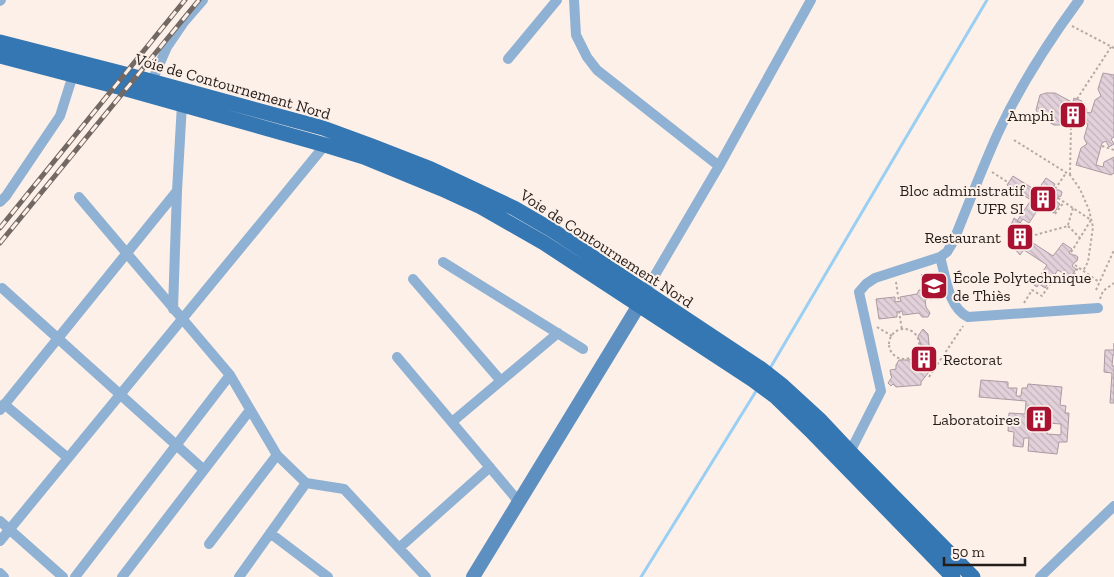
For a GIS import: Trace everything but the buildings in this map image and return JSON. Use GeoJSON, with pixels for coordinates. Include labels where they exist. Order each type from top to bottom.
{"type":"FeatureCollection","features":[{"type":"Feature","properties":{"kind":"main road","name":"Voie de Contournement Nord"},"geometry":{"type":"LineString","coordinates":[[0,42],[323,128],[431,169],[514,208],[552,230],[642,298],[756,374],[819,419],[845,457],[953,577]]}},
{"type":"Feature","properties":{"kind":"main road","name":"Voie de Contournement Nord"},"geometry":{"type":"LineString","coordinates":[[0,56],[182,104],[372,160],[481,207],[642,298]]}},
{"type":"Feature","properties":{"kind":"main road","name":"Voie de Contournement Nord"},"geometry":{"type":"LineString","coordinates":[[845,457],[973,577]]}},
{"type":"Feature","properties":{"kind":"street"},"geometry":{"type":"LineString","coordinates":[[152,81],[167,47],[184,22],[203,0]]}},
{"type":"Feature","properties":{"kind":"street"},"geometry":{"type":"LineString","coordinates":[[508,59],[557,0]]}},
{"type":"Feature","properties":{"kind":"street"},"geometry":{"type":"LineString","coordinates":[[574,0],[576,34],[596,70],[719,166]]}},
{"type":"Feature","properties":{"kind":"street"},"geometry":{"type":"LineString","coordinates":[[472,577],[642,298],[719,166],[811,0]]}},
{"type":"Feature","properties":{"kind":"street"},"geometry":{"type":"LineString","coordinates":[[845,457],[881,391],[859,292],[875,278],[940,257],[946,252],[953,242],[998,133],[1026,79],[1079,0]]}},
{"type":"Feature","properties":{"kind":"street"},"geometry":{"type":"LineString","coordinates":[[0,202],[60,116],[73,75]]}},
{"type":"Feature","properties":{"kind":"street"},"geometry":{"type":"LineString","coordinates":[[173,308],[182,104]]}},
{"type":"Feature","properties":{"kind":"street"},"geometry":{"type":"LineString","coordinates":[[0,542],[325,145]]}},
{"type":"Feature","properties":{"kind":"street"},"geometry":{"type":"LineString","coordinates":[[68,458],[2,407],[177,191]]}},
{"type":"Feature","properties":{"kind":"street"},"geometry":{"type":"LineString","coordinates":[[79,197],[230,375],[277,455],[306,483],[344,490],[426,577]]}},
{"type":"Feature","properties":{"kind":"street"},"geometry":{"type":"LineString","coordinates":[[940,257],[952,302],[957,309],[968,317],[1098,308]]}},
{"type":"Feature","properties":{"kind":"street"},"geometry":{"type":"LineString","coordinates":[[443,262],[584,349]]}},
{"type":"Feature","properties":{"kind":"street"},"geometry":{"type":"LineString","coordinates":[[413,279],[501,381]]}},
{"type":"Feature","properties":{"kind":"street"},"geometry":{"type":"LineString","coordinates":[[2,288],[204,470]]}},
{"type":"Feature","properties":{"kind":"street"},"geometry":{"type":"LineString","coordinates":[[452,422],[558,333]]}},
{"type":"Feature","properties":{"kind":"street"},"geometry":{"type":"LineString","coordinates":[[398,357],[519,502]]}},
{"type":"Feature","properties":{"kind":"street"},"geometry":{"type":"LineString","coordinates":[[75,577],[230,375]]}},
{"type":"Feature","properties":{"kind":"street"},"geometry":{"type":"LineString","coordinates":[[122,577],[250,410]]}},
{"type":"Feature","properties":{"kind":"street"},"geometry":{"type":"LineString","coordinates":[[209,544],[277,455]]}},
{"type":"Feature","properties":{"kind":"street"},"geometry":{"type":"LineString","coordinates":[[399,548],[490,467]]}},
{"type":"Feature","properties":{"kind":"street"},"geometry":{"type":"LineString","coordinates":[[239,577],[306,483]]}},
{"type":"Feature","properties":{"kind":"street"},"geometry":{"type":"LineString","coordinates":[[1040,577],[1114,506]]}},
{"type":"Feature","properties":{"kind":"street"},"geometry":{"type":"LineString","coordinates":[[0,521],[64,577]]}},
{"type":"Feature","properties":{"kind":"street"},"geometry":{"type":"LineString","coordinates":[[270,533],[328,577]]}},
{"type":"Feature","properties":{"kind":"street"},"geometry":{"type":"LineString","coordinates":[[0,573],[4,577]]}},
{"type":"Feature","properties":{"kind":"path"},"geometry":{"type":"LineString","coordinates":[[1063,22],[1113,47],[1077,99]]}},
{"type":"Feature","properties":{"kind":"path"},"geometry":{"type":"LineString","coordinates":[[1070,176],[1071,125]]}},
{"type":"Feature","properties":{"kind":"path"},"geometry":{"type":"LineString","coordinates":[[1014,140],[1066,173],[1080,189],[1089,210],[1093,227],[1088,262],[1083,271]]}},
{"type":"Feature","properties":{"kind":"path"},"geometry":{"type":"LineString","coordinates":[[1102,146],[1114,150]]}},
{"type":"Feature","properties":{"kind":"path"},"geometry":{"type":"LineString","coordinates":[[984,167],[1009,183]]}},
{"type":"Feature","properties":{"kind":"path"},"geometry":{"type":"LineString","coordinates":[[1055,190],[1066,173]]}},
{"type":"Feature","properties":{"kind":"path"},"geometry":{"type":"LineString","coordinates":[[1058,198],[1092,220]]}},
{"type":"Feature","properties":{"kind":"path"},"geometry":{"type":"LineString","coordinates":[[1055,214],[1064,202]]}},
{"type":"Feature","properties":{"kind":"path"},"geometry":{"type":"LineString","coordinates":[[1068,226],[1073,208]]}},
{"type":"Feature","properties":{"kind":"path"},"geometry":{"type":"LineString","coordinates":[[1070,254],[1092,220]]}},
{"type":"Feature","properties":{"kind":"path"},"geometry":{"type":"LineString","coordinates":[[1068,226],[1080,238]]}},
{"type":"Feature","properties":{"kind":"path"},"geometry":{"type":"LineString","coordinates":[[1035,235],[1068,226]]}},
{"type":"Feature","properties":{"kind":"path"},"geometry":{"type":"LineString","coordinates":[[1096,290],[1114,250]]}},
{"type":"Feature","properties":{"kind":"path"},"geometry":{"type":"LineString","coordinates":[[921,263],[923,289]]}},
{"type":"Feature","properties":{"kind":"path"},"geometry":{"type":"LineString","coordinates":[[1075,265],[1099,282]]}},
{"type":"Feature","properties":{"kind":"path"},"geometry":{"type":"LineString","coordinates":[[1071,279],[1078,268]]}},
{"type":"Feature","properties":{"kind":"path"},"geometry":{"type":"LineString","coordinates":[[895,272],[899,302]]}},
{"type":"Feature","properties":{"kind":"path"},"geometry":{"type":"LineString","coordinates":[[1017,314],[1032,290],[1042,296],[1056,274]]}},
{"type":"Feature","properties":{"kind":"path"},"geometry":{"type":"LineString","coordinates":[[1098,308],[1102,291],[1114,283]]}},
{"type":"Feature","properties":{"kind":"path"},"geometry":{"type":"LineString","coordinates":[[925,299],[951,297]]}},
{"type":"Feature","properties":{"kind":"path"},"geometry":{"type":"LineString","coordinates":[[899,311],[902,330]]}},
{"type":"Feature","properties":{"kind":"path"},"geometry":{"type":"LineString","coordinates":[[929,377],[968,317]]}},
{"type":"Feature","properties":{"kind":"path"},"geometry":{"type":"LineString","coordinates":[[902,330],[913,332],[919,344],[913,356],[904,359],[896,356],[890,349],[889,344],[895,332],[902,330]]}},
{"type":"Feature","properties":{"kind":"waterway"},"geometry":{"type":"LineString","coordinates":[[769,370],[987,0]]}},
{"type":"Feature","properties":{"kind":"waterway"},"geometry":{"type":"LineString","coordinates":[[641,577],[758,388]]}},
{"type":"Feature","properties":{"kind":"railway"},"geometry":{"type":"LineString","coordinates":[[0,228],[185,0]]}},
{"type":"Feature","properties":{"kind":"railway"},"geometry":{"type":"LineString","coordinates":[[0,243],[199,0]]}},
{"type":"Feature","properties":{"kind":"place","name":"Amphi"},"geometry":{"type":"Point","coordinates":[1073,115]}},
{"type":"Feature","properties":{"kind":"place","name":"Bloc administratif UFR SI"},"geometry":{"type":"Point","coordinates":[1043,199]}},
{"type":"Feature","properties":{"kind":"place","name":"Restaurant"},"geometry":{"type":"Point","coordinates":[1020,237]}},
{"type":"Feature","properties":{"kind":"place","name":"École Polytechnique de Thiès"},"geometry":{"type":"Point","coordinates":[934,286]}},
{"type":"Feature","properties":{"kind":"place","name":"Rectorat"},"geometry":{"type":"Point","coordinates":[924,359]}},
{"type":"Feature","properties":{"kind":"place","name":"Laboratoires"},"geometry":{"type":"Point","coordinates":[1039,419]}}]}
